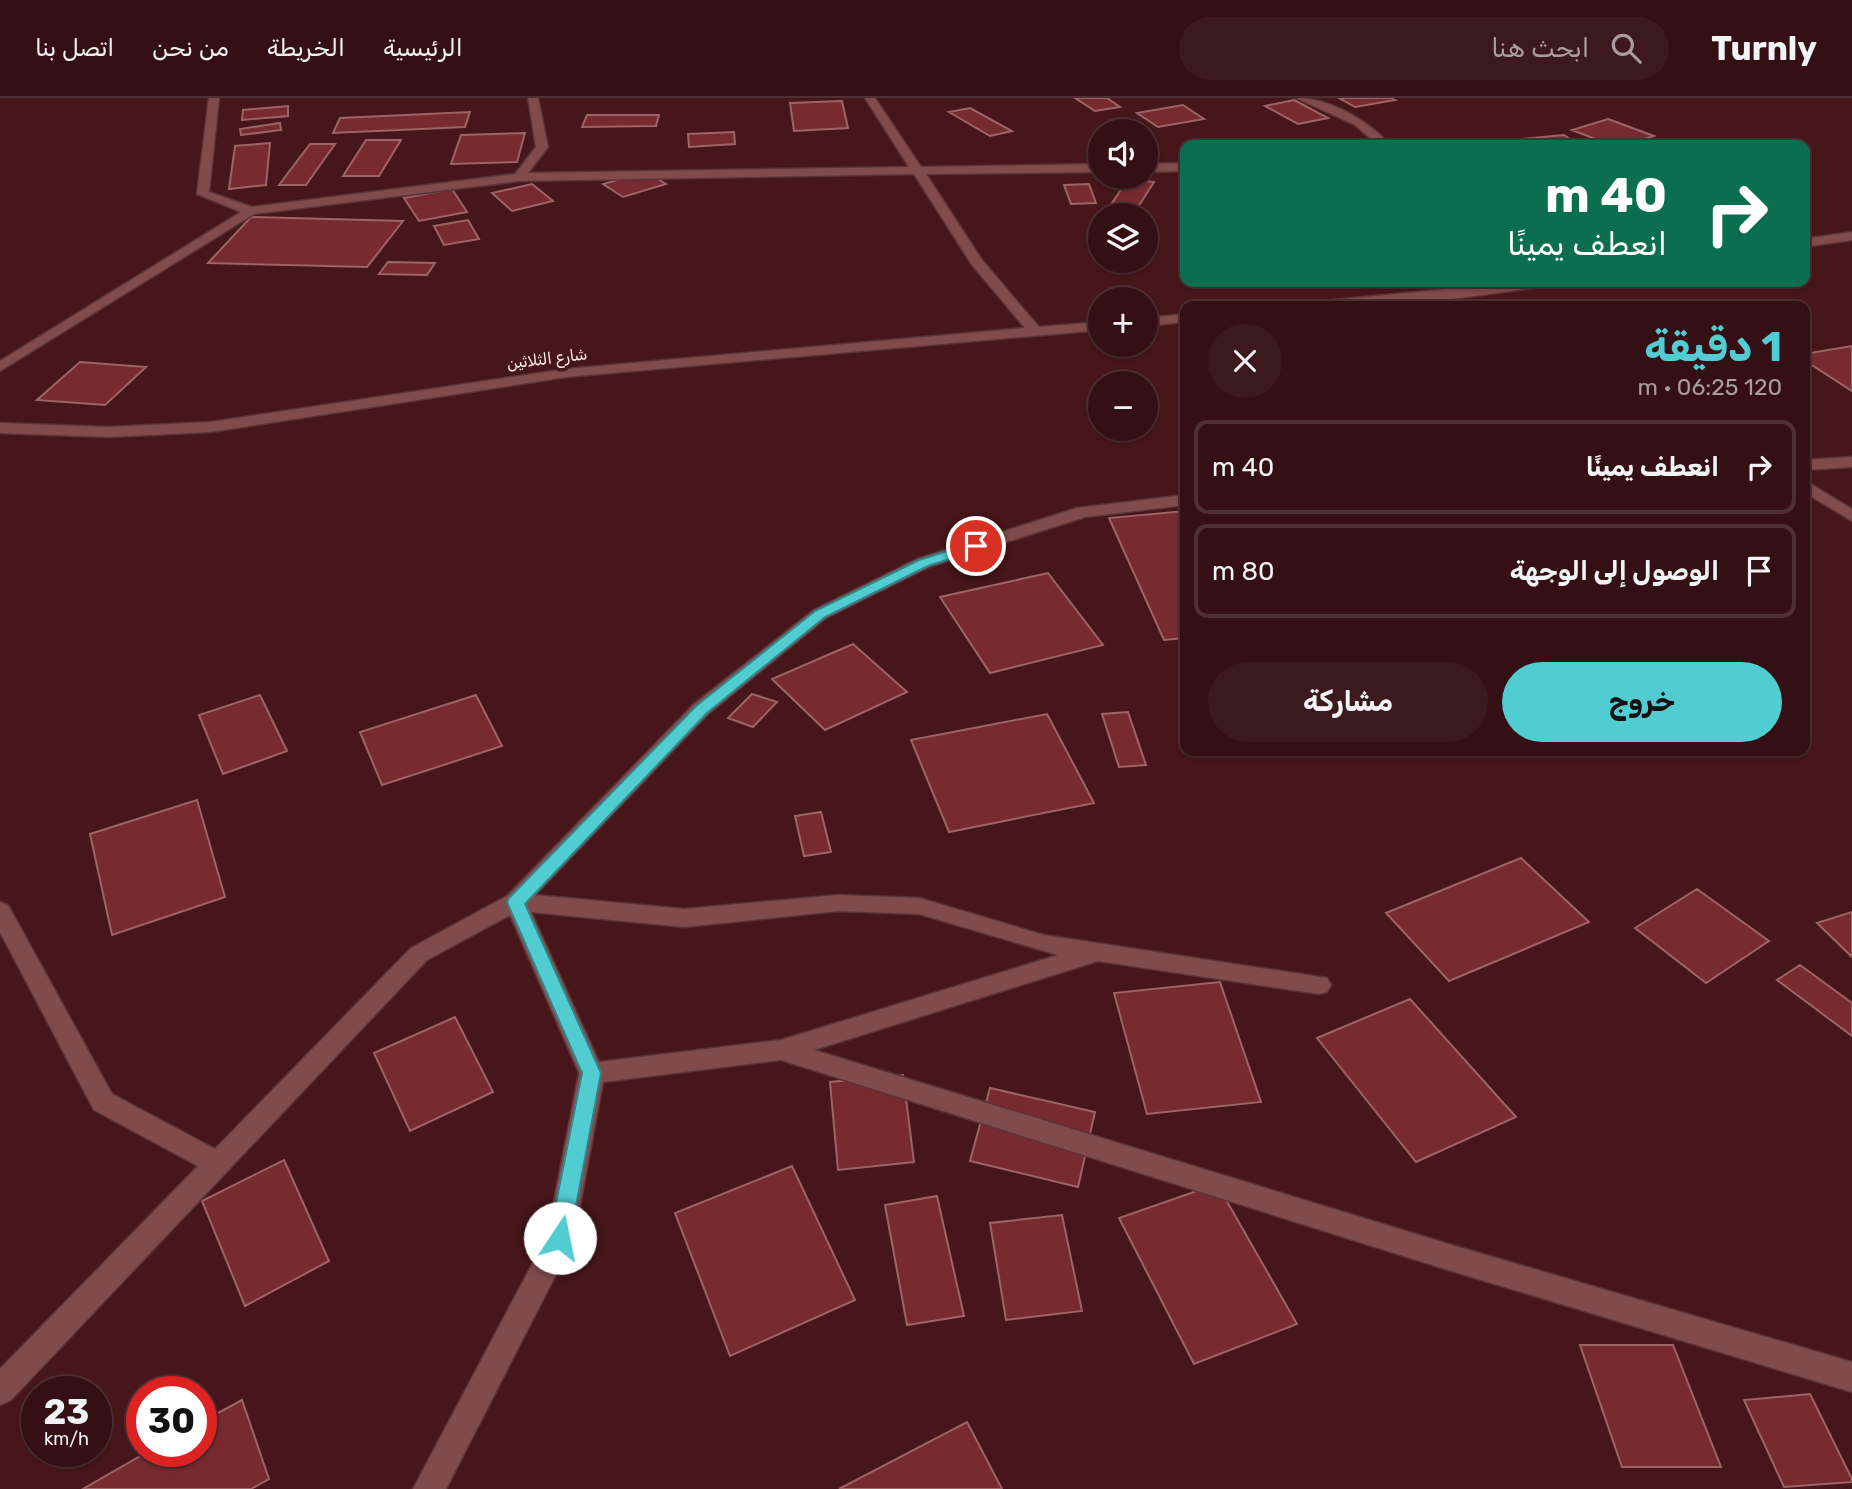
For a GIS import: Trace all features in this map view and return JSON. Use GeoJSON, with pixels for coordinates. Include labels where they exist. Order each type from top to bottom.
{"type":"FeatureCollection","features":[{"type":"Feature","properties":{"kind":"street"},"geometry":{"type":"LineString","coordinates":[[214,98],[203,194],[251,211]]}},
{"type":"Feature","properties":{"kind":"street"},"geometry":{"type":"LineString","coordinates":[[519,177],[542,147],[533,98]]}},
{"type":"Feature","properties":{"kind":"street"},"geometry":{"type":"LineString","coordinates":[[870,98],[977,262],[1036,332]]}},
{"type":"Feature","properties":{"kind":"street"},"geometry":{"type":"LineString","coordinates":[[1301,98],[1359,123],[1378,140]]}},
{"type":"Feature","properties":{"kind":"street"},"geometry":{"type":"LineString","coordinates":[[1158,167],[1180,167]]}},
{"type":"Feature","properties":{"kind":"street"},"geometry":{"type":"LineString","coordinates":[[0,367],[251,211],[519,177],[1088,168]]}},
{"type":"Feature","properties":{"kind":"street"},"geometry":{"type":"LineString","coordinates":[[1810,242],[1852,236]]}},
{"type":"Feature","properties":{"kind":"street"},"geometry":{"type":"LineString","coordinates":[[1368,301],[1512,287]]}},
{"type":"Feature","properties":{"kind":"street"},"geometry":{"type":"LineString","coordinates":[[1490,290],[1502,301]]}},
{"type":"Feature","properties":{"kind":"street"},"geometry":{"type":"LineString","coordinates":[[1158,321],[1180,319]]}},
{"type":"Feature","properties":{"kind":"street","name":"شارع الثلاثين"},"geometry":{"type":"LineString","coordinates":[[0,428],[108,432],[211,427],[579,372],[1088,327]]}},
{"type":"Feature","properties":{"kind":"street"},"geometry":{"type":"LineString","coordinates":[[1810,464],[1852,462]]}},
{"type":"Feature","properties":{"kind":"street"},"geometry":{"type":"LineString","coordinates":[[1810,489],[1852,516]]}},
{"type":"Feature","properties":{"kind":"street"},"geometry":{"type":"LineString","coordinates":[[0,1390],[419,954],[515,902],[701,709],[820,614],[923,563],[1083,512],[1180,501]]}},
{"type":"Feature","properties":{"kind":"street"},"geometry":{"type":"LineString","coordinates":[[515,902],[684,918],[838,903],[919,906],[1044,944],[1319,985]]}},
{"type":"Feature","properties":{"kind":"street"},"geometry":{"type":"LineString","coordinates":[[429,1489],[560,1238],[592,1073],[515,902]]}},
{"type":"Feature","properties":{"kind":"street"},"geometry":{"type":"LineString","coordinates":[[0,911],[103,1102],[217,1163]]}},
{"type":"Feature","properties":{"kind":"street"},"geometry":{"type":"LineString","coordinates":[[592,1073],[780,1050],[1098,952]]}},
{"type":"Feature","properties":{"kind":"street"},"geometry":{"type":"LineString","coordinates":[[780,1050],[1458,1260],[1852,1377]]}},
{"type":"Feature","properties":{"kind":"building"},"geometry":{"type":"Polygon","coordinates":[[[1075,98],[1107,98],[1120,107],[1095,111],[1075,98]]]}},
{"type":"Feature","properties":{"kind":"building"},"geometry":{"type":"Polygon","coordinates":[[[1339,98],[1391,98],[1395,100],[1355,107],[1339,98]]]}},
{"type":"Feature","properties":{"kind":"building"},"geometry":{"type":"Polygon","coordinates":[[[1294,100],[1328,118],[1298,124],[1265,106],[1294,100]]]}},
{"type":"Feature","properties":{"kind":"building"},"geometry":{"type":"Polygon","coordinates":[[[842,101],[848,128],[794,131],[790,103],[842,101]]]}},
{"type":"Feature","properties":{"kind":"building"},"geometry":{"type":"Polygon","coordinates":[[[1183,105],[1204,119],[1158,127],[1158,119],[1146,119],[1137,113],[1183,105]]]}},
{"type":"Feature","properties":{"kind":"building"},"geometry":{"type":"Polygon","coordinates":[[[288,106],[288,116],[242,120],[243,110],[288,106]]]}},
{"type":"Feature","properties":{"kind":"building"},"geometry":{"type":"Polygon","coordinates":[[[970,108],[1012,131],[990,136],[949,112],[970,108]]]}},
{"type":"Feature","properties":{"kind":"building"},"geometry":{"type":"Polygon","coordinates":[[[470,112],[465,127],[333,133],[340,118],[470,112]]]}},
{"type":"Feature","properties":{"kind":"building"},"geometry":{"type":"Polygon","coordinates":[[[587,115],[659,115],[656,126],[582,127],[587,115]]]}},
{"type":"Feature","properties":{"kind":"building"},"geometry":{"type":"Polygon","coordinates":[[[1608,119],[1654,136],[1642,140],[1598,140],[1572,130],[1608,119]]]}},
{"type":"Feature","properties":{"kind":"building"},"geometry":{"type":"Polygon","coordinates":[[[280,123],[281,130],[241,135],[240,129],[280,123]]]}},
{"type":"Feature","properties":{"kind":"building"},"geometry":{"type":"Polygon","coordinates":[[[734,132],[735,144],[689,147],[688,134],[734,132]]]}},
{"type":"Feature","properties":{"kind":"building"},"geometry":{"type":"Polygon","coordinates":[[[525,133],[517,162],[451,164],[461,135],[525,133]]]}},
{"type":"Feature","properties":{"kind":"building"},"geometry":{"type":"Polygon","coordinates":[[[1564,135],[1571,140],[1524,140],[1564,135]]]}},
{"type":"Feature","properties":{"kind":"building"},"geometry":{"type":"Polygon","coordinates":[[[366,140],[401,140],[379,176],[343,176],[366,140]]]}},
{"type":"Feature","properties":{"kind":"building"},"geometry":{"type":"Polygon","coordinates":[[[270,143],[266,185],[229,189],[235,146],[270,143]]]}},
{"type":"Feature","properties":{"kind":"building"},"geometry":{"type":"Polygon","coordinates":[[[310,144],[335,144],[306,185],[279,185],[310,144]]]}},
{"type":"Feature","properties":{"kind":"building"},"geometry":{"type":"Polygon","coordinates":[[[646,172],[666,184],[623,197],[603,184],[646,172]]]}},
{"type":"Feature","properties":{"kind":"building"},"geometry":{"type":"Polygon","coordinates":[[[532,184],[553,201],[512,211],[492,193],[532,184]]]}},
{"type":"Feature","properties":{"kind":"building"},"geometry":{"type":"Polygon","coordinates":[[[1088,184],[1096,203],[1071,204],[1064,185],[1088,184]]]}},
{"type":"Feature","properties":{"kind":"building"},"geometry":{"type":"Polygon","coordinates":[[[452,189],[467,212],[419,221],[404,198],[452,189]]]}},
{"type":"Feature","properties":{"kind":"building"},"geometry":{"type":"Polygon","coordinates":[[[1121,189],[1150,189],[1141,203],[1112,203],[1121,189]]]}},
{"type":"Feature","properties":{"kind":"building"},"geometry":{"type":"Polygon","coordinates":[[[251,217],[403,221],[367,267],[208,263],[251,217]]]}},
{"type":"Feature","properties":{"kind":"building"},"geometry":{"type":"Polygon","coordinates":[[[468,220],[479,239],[444,245],[434,226],[468,220]]]}},
{"type":"Feature","properties":{"kind":"building"},"geometry":{"type":"Polygon","coordinates":[[[388,262],[435,263],[427,275],[379,274],[388,262]]]}},
{"type":"Feature","properties":{"kind":"building"},"geometry":{"type":"Polygon","coordinates":[[[1852,346],[1852,391],[1810,364],[1810,353],[1852,346]]]}},
{"type":"Feature","properties":{"kind":"building"},"geometry":{"type":"Polygon","coordinates":[[[80,362],[146,367],[105,405],[37,400],[80,362]]]}},
{"type":"Feature","properties":{"kind":"building"},"geometry":{"type":"Polygon","coordinates":[[[1180,511],[1180,638],[1164,640],[1109,518],[1180,511]]]}},
{"type":"Feature","properties":{"kind":"building"},"geometry":{"type":"Polygon","coordinates":[[[1048,573],[1103,645],[990,673],[940,597],[1048,573]]]}},
{"type":"Feature","properties":{"kind":"building"},"geometry":{"type":"Polygon","coordinates":[[[853,644],[907,692],[825,730],[772,679],[853,644]]]}},
{"type":"Feature","properties":{"kind":"building"},"geometry":{"type":"Polygon","coordinates":[[[752,694],[777,702],[753,727],[728,718],[752,694]]]}},
{"type":"Feature","properties":{"kind":"building"},"geometry":{"type":"Polygon","coordinates":[[[260,695],[287,751],[223,774],[199,715],[260,695]]]}},
{"type":"Feature","properties":{"kind":"building"},"geometry":{"type":"Polygon","coordinates":[[[476,695],[502,746],[382,785],[360,732],[476,695]]]}},
{"type":"Feature","properties":{"kind":"building"},"geometry":{"type":"Polygon","coordinates":[[[1128,712],[1146,765],[1119,767],[1102,714],[1128,712]]]}},
{"type":"Feature","properties":{"kind":"building"},"geometry":{"type":"Polygon","coordinates":[[[1047,714],[1094,803],[949,832],[911,740],[1047,714]]]}},
{"type":"Feature","properties":{"kind":"building"},"geometry":{"type":"Polygon","coordinates":[[[197,800],[225,897],[112,935],[90,834],[197,800]]]}},
{"type":"Feature","properties":{"kind":"building"},"geometry":{"type":"Polygon","coordinates":[[[821,812],[831,852],[804,856],[795,816],[821,812]]]}},
{"type":"Feature","properties":{"kind":"building"},"geometry":{"type":"Polygon","coordinates":[[[1521,858],[1589,922],[1449,981],[1386,913],[1521,858]]]}},
{"type":"Feature","properties":{"kind":"building"},"geometry":{"type":"Polygon","coordinates":[[[1697,889],[1769,941],[1706,983],[1635,928],[1697,889]]]}},
{"type":"Feature","properties":{"kind":"building"},"geometry":{"type":"Polygon","coordinates":[[[1852,912],[1852,957],[1817,923],[1852,912]]]}},
{"type":"Feature","properties":{"kind":"building"},"geometry":{"type":"Polygon","coordinates":[[[1800,965],[1852,1003],[1852,1036],[1777,980],[1800,965]]]}},
{"type":"Feature","properties":{"kind":"building"},"geometry":{"type":"Polygon","coordinates":[[[1220,982],[1261,1102],[1147,1114],[1114,993],[1220,982]]]}},
{"type":"Feature","properties":{"kind":"building"},"geometry":{"type":"Polygon","coordinates":[[[1410,999],[1516,1117],[1416,1162],[1317,1038],[1410,999]]]}},
{"type":"Feature","properties":{"kind":"building"},"geometry":{"type":"Polygon","coordinates":[[[455,1017],[493,1092],[410,1131],[374,1053],[455,1017]]]}},
{"type":"Feature","properties":{"kind":"building"},"geometry":{"type":"Polygon","coordinates":[[[903,1075],[914,1162],[838,1170],[830,1082],[903,1075]]]}},
{"type":"Feature","properties":{"kind":"building"},"geometry":{"type":"Polygon","coordinates":[[[990,1088],[1095,1112],[1078,1187],[970,1161],[990,1088]]]}},
{"type":"Feature","properties":{"kind":"building"},"geometry":{"type":"Polygon","coordinates":[[[284,1160],[329,1261],[245,1306],[202,1201],[284,1160]]]}},
{"type":"Feature","properties":{"kind":"building"},"geometry":{"type":"Polygon","coordinates":[[[792,1166],[855,1300],[730,1356],[675,1213],[792,1166]]]}},
{"type":"Feature","properties":{"kind":"building"},"geometry":{"type":"Polygon","coordinates":[[[1217,1184],[1297,1324],[1194,1364],[1119,1218],[1217,1184]]]}},
{"type":"Feature","properties":{"kind":"building"},"geometry":{"type":"Polygon","coordinates":[[[937,1196],[964,1316],[907,1325],[885,1205],[937,1196]]]}},
{"type":"Feature","properties":{"kind":"building"},"geometry":{"type":"Polygon","coordinates":[[[1062,1215],[1082,1311],[1006,1320],[990,1223],[1062,1215]]]}},
{"type":"Feature","properties":{"kind":"building"},"geometry":{"type":"Polygon","coordinates":[[[1580,1345],[1673,1345],[1721,1467],[1622,1467],[1580,1345]]]}},
{"type":"Feature","properties":{"kind":"building"},"geometry":{"type":"Polygon","coordinates":[[[1810,1394],[1852,1482],[1784,1487],[1744,1400],[1810,1394]]]}},
{"type":"Feature","properties":{"kind":"building"},"geometry":{"type":"Polygon","coordinates":[[[242,1400],[269,1479],[251,1489],[83,1489],[126,1464],[126,1467],[217,1467],[217,1413],[242,1400]]]}},
{"type":"Feature","properties":{"kind":"building"},"geometry":{"type":"Polygon","coordinates":[[[967,1422],[1002,1489],[839,1489],[967,1422]]]}},
{"type":"Feature","properties":{"kind":"route"},"geometry":{"type":"LineString","coordinates":[[560,1238],[592,1073],[515,902],[701,709],[820,614],[923,563],[976,546]]}}]}
